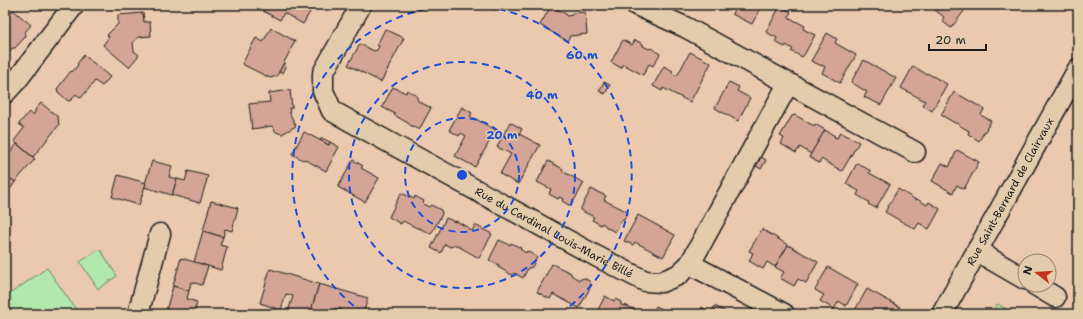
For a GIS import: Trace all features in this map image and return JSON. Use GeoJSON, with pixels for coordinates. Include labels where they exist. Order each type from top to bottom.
{"type":"FeatureCollection","features":[{"type":"Feature","properties":{"kind":"street"},"geometry":{"type":"LineString","coordinates":[[5,93],[17,80],[74,5]]}},
{"type":"Feature","properties":{"kind":"street","name":"Rue du Cardinal Louis-Marie Billé"},"geometry":{"type":"LineString","coordinates":[[361,5],[323,73],[323,91],[332,111],[645,281],[662,282],[678,275],[690,264],[788,84]]}},
{"type":"Feature","properties":{"kind":"street"},"geometry":{"type":"LineString","coordinates":[[636,5],[685,27],[915,152]]}},
{"type":"Feature","properties":{"kind":"street","name":"Rue Saint-Bernard de Clairvaux"},"geometry":{"type":"LineString","coordinates":[[942,314],[1078,69]]}},
{"type":"Feature","properties":{"kind":"street"},"geometry":{"type":"LineString","coordinates":[[138,314],[160,234]]}},
{"type":"Feature","properties":{"kind":"street"},"geometry":{"type":"LineString","coordinates":[[977,250],[1017,274]]}},
{"type":"Feature","properties":{"kind":"street"},"geometry":{"type":"LineString","coordinates":[[690,264],[784,314]]}},
{"type":"Feature","properties":{"kind":"street"},"geometry":{"type":"LineString","coordinates":[[1048,293],[1055,297]]}},
{"type":"Feature","properties":{"kind":"green space"},"geometry":{"type":"Polygon","coordinates":[[[100,249],[117,276],[98,289],[80,262],[100,249]]]}},
{"type":"Feature","properties":{"kind":"green space"},"geometry":{"type":"Polygon","coordinates":[[[47,268],[79,314],[5,314],[5,297],[47,268]]]}},
{"type":"Feature","properties":{"kind":"green space"},"geometry":{"type":"Polygon","coordinates":[[[997,304],[1015,314],[992,314],[997,304]]]}},
{"type":"Feature","properties":{"kind":"water"},"geometry":{"type":"Polygon","coordinates":[[[1078,149],[1078,192],[1075,181],[1074,159],[1078,149]]]}},
{"type":"Feature","properties":{"kind":"building"},"geometry":{"type":"Polygon","coordinates":[[[267,5],[314,5],[303,24],[284,13],[280,20],[263,11],[267,5]]]}},
{"type":"Feature","properties":{"kind":"building"},"geometry":{"type":"Polygon","coordinates":[[[486,5],[498,5],[495,10],[486,5]]]}},
{"type":"Feature","properties":{"kind":"building"},"geometry":{"type":"Polygon","coordinates":[[[736,5],[762,5],[752,24],[732,14],[736,5]]]}},
{"type":"Feature","properties":{"kind":"building"},"geometry":{"type":"Polygon","coordinates":[[[930,5],[964,5],[967,7],[951,28],[942,21],[944,17],[930,5]]]}},
{"type":"Feature","properties":{"kind":"building"},"geometry":{"type":"Polygon","coordinates":[[[551,6],[567,16],[572,15],[572,13],[585,12],[587,34],[570,36],[567,41],[540,25],[551,6]]]}},
{"type":"Feature","properties":{"kind":"building"},"geometry":{"type":"Polygon","coordinates":[[[780,6],[791,12],[788,17],[805,26],[803,29],[815,35],[802,57],[791,51],[793,49],[786,45],[785,47],[775,42],[777,38],[766,32],[780,6]]]}},
{"type":"Feature","properties":{"kind":"building"},"geometry":{"type":"Polygon","coordinates":[[[13,10],[31,25],[25,32],[26,36],[15,48],[12,48],[9,53],[5,50],[5,19],[13,10]]]}},
{"type":"Feature","properties":{"kind":"building"},"geometry":{"type":"Polygon","coordinates":[[[143,13],[144,22],[150,22],[151,36],[138,37],[133,43],[134,51],[139,55],[129,67],[103,45],[109,37],[107,35],[118,24],[118,15],[143,13]]]}},
{"type":"Feature","properties":{"kind":"building"},"geometry":{"type":"Polygon","coordinates":[[[271,28],[295,41],[277,76],[270,78],[242,64],[256,38],[263,42],[271,28]]]}},
{"type":"Feature","properties":{"kind":"building"},"geometry":{"type":"Polygon","coordinates":[[[385,29],[404,38],[381,82],[348,65],[360,44],[374,51],[377,50],[379,46],[377,45],[385,29]]]}},
{"type":"Feature","properties":{"kind":"building"},"geometry":{"type":"Polygon","coordinates":[[[827,33],[837,39],[835,43],[856,55],[840,83],[822,73],[825,67],[811,61],[827,33]]]}},
{"type":"Feature","properties":{"kind":"building"},"geometry":{"type":"Polygon","coordinates":[[[623,40],[632,45],[635,40],[643,44],[643,46],[649,49],[651,48],[660,54],[653,66],[649,64],[643,75],[623,64],[621,68],[611,62],[623,40]]]}},
{"type":"Feature","properties":{"kind":"building"},"geometry":{"type":"Polygon","coordinates":[[[690,52],[711,63],[690,102],[663,88],[662,91],[653,86],[664,66],[673,71],[671,73],[677,76],[690,52]]]}},
{"type":"Feature","properties":{"kind":"building"},"geometry":{"type":"Polygon","coordinates":[[[84,55],[110,77],[102,86],[95,81],[81,98],[76,94],[71,100],[68,101],[58,92],[57,89],[71,71],[72,72],[78,65],[77,64],[84,55]]]}},
{"type":"Feature","properties":{"kind":"building"},"geometry":{"type":"Polygon","coordinates":[[[864,60],[896,78],[881,105],[864,97],[867,92],[851,82],[864,60]]]}},
{"type":"Feature","properties":{"kind":"building"},"geometry":{"type":"Polygon","coordinates":[[[284,63],[286,65],[282,73],[279,72],[284,63]]]}},
{"type":"Feature","properties":{"kind":"building"},"geometry":{"type":"Polygon","coordinates":[[[913,66],[947,84],[932,111],[923,105],[925,101],[901,88],[913,66]]]}},
{"type":"Feature","properties":{"kind":"building"},"geometry":{"type":"Polygon","coordinates":[[[604,82],[610,85],[605,94],[599,91],[604,82]]]}},
{"type":"Feature","properties":{"kind":"building"},"geometry":{"type":"Polygon","coordinates":[[[729,82],[739,87],[737,91],[750,98],[738,121],[715,108],[729,82]]]}},
{"type":"Feature","properties":{"kind":"building"},"geometry":{"type":"Polygon","coordinates":[[[393,87],[406,93],[407,90],[416,95],[418,101],[431,108],[419,130],[382,107],[393,87]]]}},
{"type":"Feature","properties":{"kind":"building"},"geometry":{"type":"Polygon","coordinates":[[[290,90],[292,108],[289,108],[290,114],[296,126],[282,134],[276,132],[272,126],[252,129],[249,104],[270,102],[269,93],[290,90]]]}},
{"type":"Feature","properties":{"kind":"building"},"geometry":{"type":"Polygon","coordinates":[[[954,92],[984,109],[981,115],[991,121],[979,141],[968,134],[969,131],[959,124],[941,115],[954,92]]]}},
{"type":"Feature","properties":{"kind":"building"},"geometry":{"type":"Polygon","coordinates":[[[41,103],[58,117],[59,125],[33,157],[14,141],[24,128],[19,124],[29,112],[33,115],[41,103]]]}},
{"type":"Feature","properties":{"kind":"building"},"geometry":{"type":"Polygon","coordinates":[[[462,107],[472,113],[470,116],[496,130],[475,167],[455,156],[466,136],[461,133],[459,136],[449,130],[462,107]]]}},
{"type":"Feature","properties":{"kind":"building"},"geometry":{"type":"Polygon","coordinates":[[[795,115],[814,126],[815,124],[825,130],[811,154],[800,147],[796,153],[781,144],[784,138],[780,136],[792,116],[795,115]]]}},
{"type":"Feature","properties":{"kind":"building"},"geometry":{"type":"Polygon","coordinates":[[[510,122],[522,129],[519,134],[540,145],[518,184],[500,174],[511,154],[497,147],[510,122]]]}},
{"type":"Feature","properties":{"kind":"building"},"geometry":{"type":"Polygon","coordinates":[[[825,130],[835,136],[834,137],[837,138],[840,132],[859,142],[842,171],[821,159],[819,163],[809,157],[825,130]]]}},
{"type":"Feature","properties":{"kind":"building"},"geometry":{"type":"Polygon","coordinates":[[[304,132],[329,145],[330,142],[339,147],[326,171],[292,154],[304,132]]]}},
{"type":"Feature","properties":{"kind":"building"},"geometry":{"type":"Polygon","coordinates":[[[322,138],[330,142],[329,145],[320,140],[322,138]]]}},
{"type":"Feature","properties":{"kind":"building"},"geometry":{"type":"Polygon","coordinates":[[[17,144],[35,159],[15,182],[7,176],[5,178],[5,160],[17,144]]]}},
{"type":"Feature","properties":{"kind":"building"},"geometry":{"type":"Polygon","coordinates":[[[957,150],[979,162],[964,189],[957,185],[953,193],[932,181],[942,163],[949,167],[957,150]]]}},
{"type":"Feature","properties":{"kind":"building"},"geometry":{"type":"Polygon","coordinates":[[[761,157],[766,160],[761,169],[756,166],[761,157]]]}},
{"type":"Feature","properties":{"kind":"building"},"geometry":{"type":"Polygon","coordinates":[[[353,160],[363,166],[361,168],[379,178],[365,202],[338,187],[353,160]]]}},
{"type":"Feature","properties":{"kind":"building"},"geometry":{"type":"Polygon","coordinates":[[[152,161],[172,166],[169,177],[177,179],[172,195],[144,187],[152,161]]]}},
{"type":"Feature","properties":{"kind":"building"},"geometry":{"type":"Polygon","coordinates":[[[548,161],[563,169],[562,171],[584,183],[572,204],[569,205],[562,201],[563,199],[559,197],[558,199],[549,194],[551,189],[537,182],[548,161]]]}},
{"type":"Feature","properties":{"kind":"building"},"geometry":{"type":"Polygon","coordinates":[[[857,163],[871,171],[869,173],[890,184],[876,208],[868,204],[869,202],[857,195],[859,191],[846,184],[857,163]]]}},
{"type":"Feature","properties":{"kind":"building"},"geometry":{"type":"Polygon","coordinates":[[[188,171],[208,176],[200,203],[172,195],[177,179],[185,181],[188,171]]]}},
{"type":"Feature","properties":{"kind":"building"},"geometry":{"type":"Polygon","coordinates":[[[118,175],[146,183],[139,205],[112,197],[118,175]]]}},
{"type":"Feature","properties":{"kind":"building"},"geometry":{"type":"Polygon","coordinates":[[[7,176],[15,182],[11,188],[5,183],[5,178],[7,176]]]}},
{"type":"Feature","properties":{"kind":"building"},"geometry":{"type":"Polygon","coordinates":[[[591,189],[606,196],[604,200],[628,212],[615,232],[602,223],[601,225],[592,220],[594,217],[580,210],[591,189]]]}},
{"type":"Feature","properties":{"kind":"building"},"geometry":{"type":"Polygon","coordinates":[[[898,189],[916,200],[917,199],[927,205],[929,202],[940,209],[929,229],[919,223],[915,229],[885,212],[898,189]]]}},
{"type":"Feature","properties":{"kind":"building"},"geometry":{"type":"Polygon","coordinates":[[[401,193],[414,199],[415,196],[424,201],[423,204],[429,207],[431,205],[441,210],[442,214],[431,234],[403,221],[401,224],[389,217],[401,193]]]}},
{"type":"Feature","properties":{"kind":"building"},"geometry":{"type":"Polygon","coordinates":[[[211,201],[238,208],[232,231],[225,229],[223,237],[203,231],[211,201]]]}},
{"type":"Feature","properties":{"kind":"building"},"geometry":{"type":"Polygon","coordinates":[[[638,215],[675,235],[663,257],[635,242],[633,245],[624,241],[638,215]]]}},
{"type":"Feature","properties":{"kind":"building"},"geometry":{"type":"Polygon","coordinates":[[[446,218],[455,222],[456,221],[472,231],[475,225],[492,234],[479,258],[456,245],[450,247],[445,244],[441,253],[431,248],[446,218]]]}},
{"type":"Feature","properties":{"kind":"building"},"geometry":{"type":"Polygon","coordinates":[[[762,229],[788,245],[775,267],[767,262],[763,269],[749,261],[753,253],[749,251],[762,229]]]}},
{"type":"Feature","properties":{"kind":"building"},"geometry":{"type":"Polygon","coordinates":[[[203,231],[223,237],[220,245],[227,247],[221,270],[194,262],[203,231]]]}},
{"type":"Feature","properties":{"kind":"building"},"geometry":{"type":"Polygon","coordinates":[[[499,240],[510,245],[511,243],[521,248],[520,249],[526,253],[527,251],[537,257],[532,267],[528,268],[523,278],[514,273],[512,275],[498,267],[499,265],[489,260],[499,240]]]}},
{"type":"Feature","properties":{"kind":"building"},"geometry":{"type":"Polygon","coordinates":[[[788,245],[818,262],[806,283],[798,279],[794,286],[780,278],[784,272],[775,267],[788,245]]]}},
{"type":"Feature","properties":{"kind":"building"},"geometry":{"type":"Polygon","coordinates":[[[181,258],[208,266],[202,285],[191,282],[189,291],[173,286],[181,258]]]}},
{"type":"Feature","properties":{"kind":"building"},"geometry":{"type":"Polygon","coordinates":[[[552,264],[571,273],[571,275],[579,280],[584,278],[589,281],[591,286],[579,308],[553,294],[550,299],[537,292],[552,264]]]}},
{"type":"Feature","properties":{"kind":"building"},"geometry":{"type":"Polygon","coordinates":[[[828,267],[858,284],[846,306],[839,301],[834,309],[820,301],[824,295],[815,290],[828,267]]]}},
{"type":"Feature","properties":{"kind":"building"},"geometry":{"type":"Polygon","coordinates":[[[270,269],[319,284],[310,314],[296,314],[288,312],[293,296],[286,294],[281,310],[260,303],[270,269]]]}},
{"type":"Feature","properties":{"kind":"building"},"geometry":{"type":"Polygon","coordinates":[[[319,284],[368,298],[363,314],[341,314],[342,310],[335,308],[333,314],[310,314],[319,284]]]}},
{"type":"Feature","properties":{"kind":"building"},"geometry":{"type":"Polygon","coordinates":[[[173,286],[189,291],[187,299],[197,302],[194,314],[165,314],[173,286]]]}},
{"type":"Feature","properties":{"kind":"building"},"geometry":{"type":"Polygon","coordinates":[[[867,289],[900,307],[896,314],[858,314],[854,312],[867,289]]]}},
{"type":"Feature","properties":{"kind":"building"},"geometry":{"type":"Polygon","coordinates":[[[605,296],[614,301],[615,299],[621,302],[621,305],[625,305],[641,313],[596,314],[605,296]]]}},
{"type":"Feature","properties":{"kind":"building"},"geometry":{"type":"Polygon","coordinates":[[[656,306],[670,313],[651,314],[656,306]]]}},
{"type":"Feature","properties":{"kind":"building"},"geometry":{"type":"Polygon","coordinates":[[[715,306],[729,314],[699,314],[702,307],[711,313],[715,306]]]}}]}
